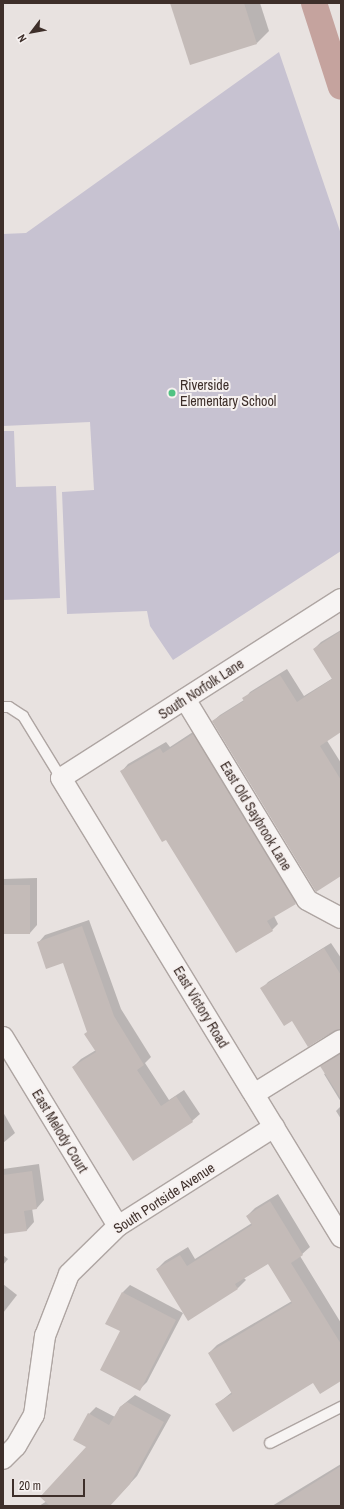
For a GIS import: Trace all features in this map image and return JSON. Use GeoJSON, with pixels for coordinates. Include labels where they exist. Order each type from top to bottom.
{"type":"FeatureCollection","features":[{"type":"Feature","properties":{"kind":"street","name":"South Norfolk Lane"},"geometry":{"type":"LineString","coordinates":[[61,778],[341,599]]}},
{"type":"Feature","properties":{"kind":"street","name":"East Old Saybrook Lane"},"geometry":{"type":"LineString","coordinates":[[185,699],[307,900],[341,918]]}},
{"type":"Feature","properties":{"kind":"street","name":"East Victory Road"},"geometry":{"type":"LineString","coordinates":[[61,778],[341,1237]]}},
{"type":"Feature","properties":{"kind":"street","name":"East Melody Court"},"geometry":{"type":"LineString","coordinates":[[3,1037],[118,1226]]}},
{"type":"Feature","properties":{"kind":"street"},"geometry":{"type":"LineString","coordinates":[[254,1094],[341,1040]]}},
{"type":"Feature","properties":{"kind":"street","name":"South Portside Avenue"},"geometry":{"type":"LineString","coordinates":[[3,1459],[16,1446],[34,1415],[45,1336],[69,1274],[118,1226],[274,1127]]}},
{"type":"Feature","properties":{"kind":"lane"},"geometry":{"type":"LineString","coordinates":[[3,707],[9,707],[23,716],[61,778]]}},
{"type":"Feature","properties":{"kind":"lane"},"geometry":{"type":"LineString","coordinates":[[270,1443],[341,1407]]}},
{"type":"Feature","properties":{"kind":"shaded area","name":"Riverside Elementary School"},"geometry":{"type":"Polygon","coordinates":[[[279,52],[341,234],[341,551],[173,660],[150,626],[147,611],[67,614],[62,492],[94,490],[90,422],[3,426],[3,234],[26,233],[279,52]]]}},
{"type":"Feature","properties":{"kind":"shaded area"},"geometry":{"type":"Polygon","coordinates":[[[3,431],[14,431],[16,487],[56,486],[60,598],[3,600],[3,431]]]}},
{"type":"Feature","properties":{"kind":"building"},"geometry":{"type":"Polygon","coordinates":[[[170,3],[244,3],[257,44],[190,65],[170,3]]]}},
{"type":"Feature","properties":{"kind":"building"},"geometry":{"type":"Polygon","coordinates":[[[341,631],[341,732],[320,746],[341,780],[341,876],[316,892],[212,721],[244,701],[242,698],[280,675],[297,702],[332,679],[313,649],[341,631]]]}},
{"type":"Feature","properties":{"kind":"building"},"geometry":{"type":"Polygon","coordinates":[[[193,734],[296,904],[267,921],[273,931],[236,953],[166,840],[162,842],[120,771],[160,748],[163,753],[193,734]]]}},
{"type":"Feature","properties":{"kind":"building"},"geometry":{"type":"Polygon","coordinates":[[[3,885],[30,885],[30,934],[3,934],[3,885]]]}},
{"type":"Feature","properties":{"kind":"building"},"geometry":{"type":"Polygon","coordinates":[[[82,926],[114,1016],[144,1065],[137,1070],[161,1106],[176,1096],[193,1122],[133,1161],[72,1067],[96,1052],[84,1034],[87,1032],[63,963],[46,969],[37,942],[82,926]]]}},
{"type":"Feature","properties":{"kind":"building"},"geometry":{"type":"Polygon","coordinates":[[[324,948],[341,975],[341,1029],[335,1030],[308,1047],[292,1021],[284,1026],[260,988],[324,948]]]}},
{"type":"Feature","properties":{"kind":"building"},"geometry":{"type":"Polygon","coordinates":[[[341,1054],[341,1099],[320,1066],[341,1054]]]}},
{"type":"Feature","properties":{"kind":"building"},"geometry":{"type":"Polygon","coordinates":[[[32,1171],[37,1209],[24,1211],[27,1231],[3,1234],[3,1175],[32,1171]]]}},
{"type":"Feature","properties":{"kind":"building"},"geometry":{"type":"Polygon","coordinates":[[[270,1201],[303,1255],[291,1263],[341,1344],[341,1381],[320,1394],[313,1383],[233,1432],[215,1404],[232,1394],[208,1353],[292,1303],[268,1264],[235,1284],[238,1289],[188,1321],[156,1269],[180,1255],[187,1266],[252,1225],[246,1216],[270,1201]]]}},
{"type":"Feature","properties":{"kind":"building"},"geometry":{"type":"Polygon","coordinates":[[[122,1292],[176,1320],[140,1391],[100,1370],[120,1331],[105,1324],[122,1292]]]}},
{"type":"Feature","properties":{"kind":"building"},"geometry":{"type":"Polygon","coordinates":[[[127,1402],[164,1422],[130,1484],[110,1506],[50,1506],[40,1497],[86,1447],[73,1440],[88,1413],[109,1425],[120,1407],[127,1402]]]}},
{"type":"Feature","properties":{"kind":"building"},"geometry":{"type":"Polygon","coordinates":[[[341,1466],[341,1506],[277,1506],[341,1466]]]}},
{"type":"Feature","properties":{"kind":"waterway"},"geometry":{"type":"LineString","coordinates":[[314,3],[341,87]]}},
{"type":"Feature","properties":{"kind":"place","name":"Riverside Elementary School"},"geometry":{"type":"Point","coordinates":[172,393]}}]}
